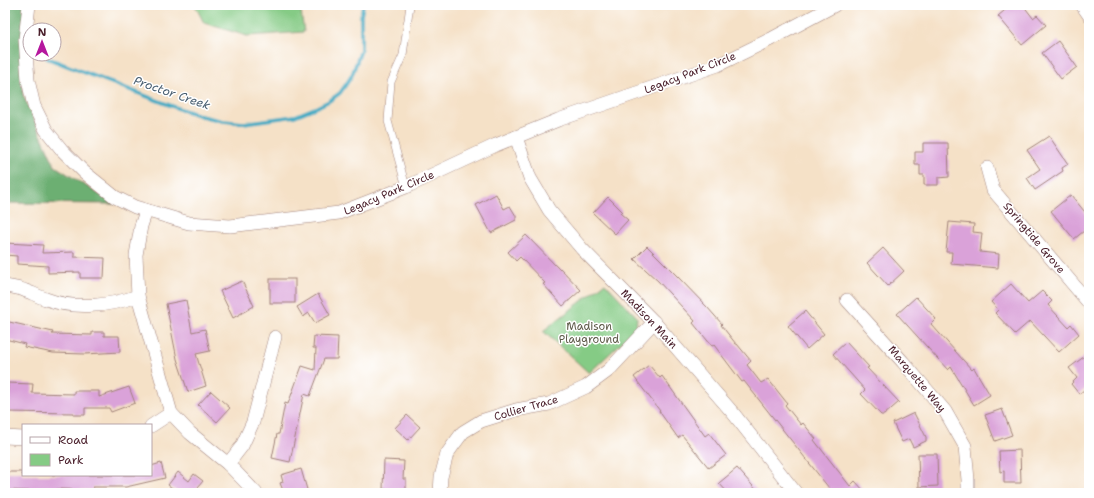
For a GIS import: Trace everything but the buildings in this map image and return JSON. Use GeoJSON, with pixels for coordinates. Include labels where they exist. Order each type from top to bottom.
{"type":"FeatureCollection","features":[{"type":"Feature","properties":{"kind":"street","name":"Legacy Park Circle"},"geometry":{"type":"LineString","coordinates":[[29,5],[25,39],[28,80],[34,106],[46,130],[62,150],[84,172],[115,197],[135,207],[189,223],[230,226],[339,214],[406,187],[516,137],[565,118],[718,65],[835,5]]}},
{"type":"Feature","properties":{"kind":"street"},"geometry":{"type":"LineString","coordinates":[[1082,5],[1089,15]]}},
{"type":"Feature","properties":{"kind":"street","name":"Madison Main"},"geometry":{"type":"LineString","coordinates":[[516,137],[530,178],[549,210],[582,249],[654,322],[733,413],[796,493]]}},
{"type":"Feature","properties":{"kind":"street","name":"Springtide Grove"},"geometry":{"type":"LineString","coordinates":[[987,168],[993,190],[1089,303]]}},
{"type":"Feature","properties":{"kind":"street"},"geometry":{"type":"LineString","coordinates":[[146,211],[141,226],[136,255],[138,296],[171,413],[190,433],[228,464],[256,493]]}},
{"type":"Feature","properties":{"kind":"street"},"geometry":{"type":"LineString","coordinates":[[5,286],[26,290],[47,300],[72,305],[90,306],[116,303],[138,296]]}},
{"type":"Feature","properties":{"kind":"street","name":"Marquette Way"},"geometry":{"type":"LineString","coordinates":[[847,300],[945,411],[965,446],[968,493]]}},
{"type":"Feature","properties":{"kind":"street","name":"Collier Trace"},"geometry":{"type":"LineString","coordinates":[[440,493],[441,477],[447,454],[463,432],[482,421],[516,410],[549,404],[586,387],[608,370],[654,322]]}},
{"type":"Feature","properties":{"kind":"street"},"geometry":{"type":"LineString","coordinates":[[228,464],[242,446],[253,422],[275,337]]}},
{"type":"Feature","properties":{"kind":"street"},"geometry":{"type":"LineString","coordinates":[[152,425],[171,413]]}},
{"type":"Feature","properties":{"kind":"street"},"geometry":{"type":"LineString","coordinates":[[5,437],[22,438]]}},
{"type":"Feature","properties":{"kind":"lane"},"geometry":{"type":"LineString","coordinates":[[406,187],[388,121],[391,82],[403,55],[410,5]]}},
{"type":"Feature","properties":{"kind":"green space"},"geometry":{"type":"Polygon","coordinates":[[[5,5],[28,5],[22,22],[23,95],[55,166],[114,204],[5,203],[5,5]]]}},
{"type":"Feature","properties":{"kind":"green space"},"geometry":{"type":"Polygon","coordinates":[[[195,5],[300,5],[304,32],[247,36],[204,23],[195,5]]]}},
{"type":"Feature","properties":{"kind":"green space","name":"Madison Playground"},"geometry":{"type":"Polygon","coordinates":[[[605,283],[637,317],[636,329],[589,373],[543,331],[605,283]]]}},
{"type":"Feature","properties":{"kind":"waterway","name":"Proctor Creek"},"geometry":{"type":"LineString","coordinates":[[57,62],[201,116],[223,121],[244,123],[295,116],[329,101],[340,93],[352,75],[361,50],[361,16],[363,5]]}}]}
